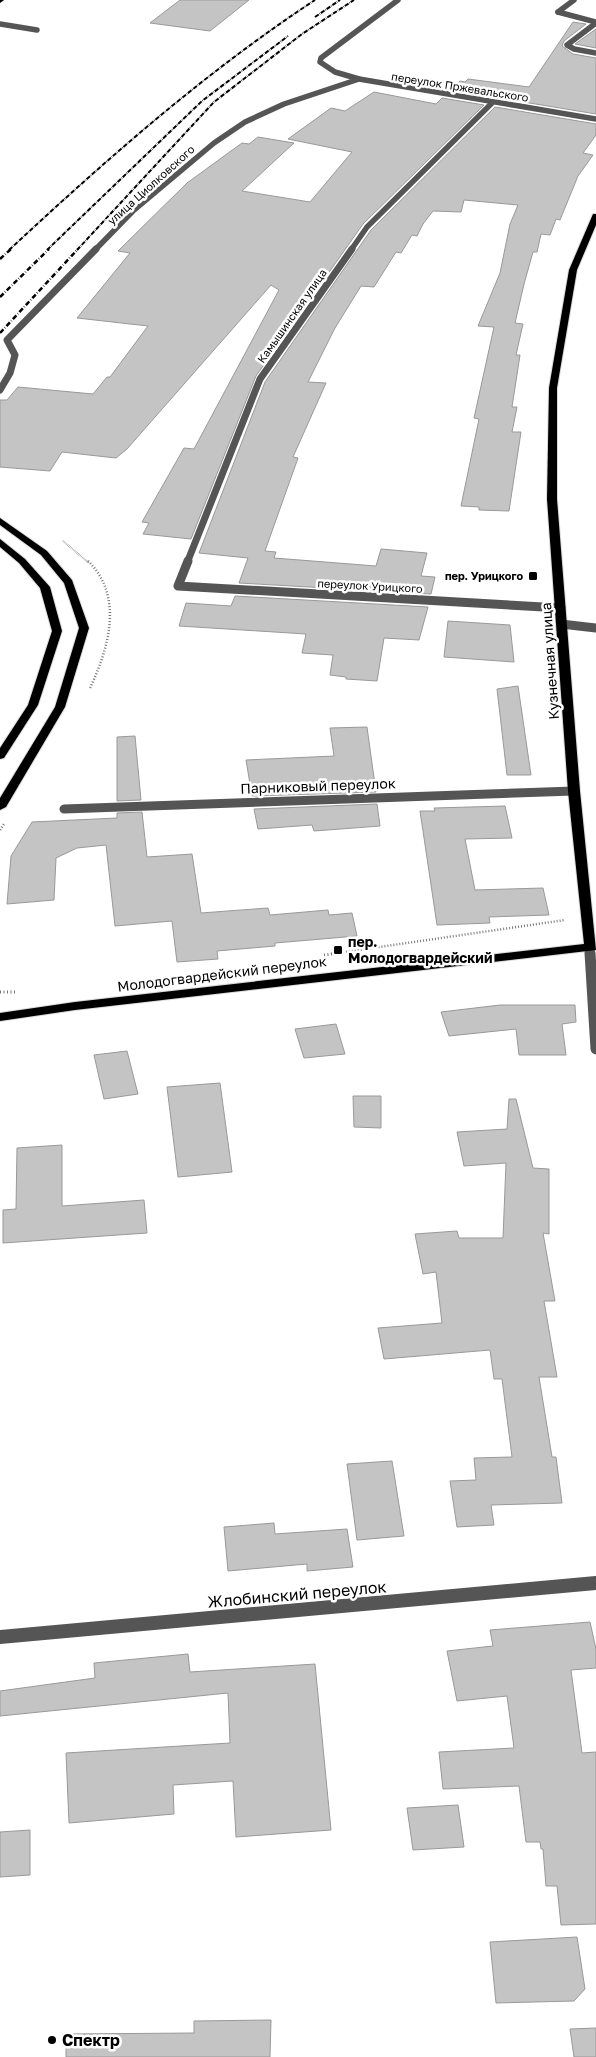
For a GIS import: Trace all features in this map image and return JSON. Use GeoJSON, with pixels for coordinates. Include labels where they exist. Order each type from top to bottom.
{"type":"FeatureCollection","features":[{"type":"Feature","properties":{"kind":"main road","name":"Кузнечная улица"},"geometry":{"type":"LineString","coordinates":[[593,946],[588,919],[574,791],[552,500],[553,388],[573,270],[596,216]]}},
{"type":"Feature","properties":{"kind":"main road"},"geometry":{"type":"LineString","coordinates":[[0,521],[44,552],[69,582],[84,628],[60,707],[0,807]]}},
{"type":"Feature","properties":{"kind":"main road"},"geometry":{"type":"LineString","coordinates":[[0,542],[22,561],[45,587],[57,631],[33,706],[0,756]]}},
{"type":"Feature","properties":{"kind":"main road","name":"Молодогвардейский переулок"},"geometry":{"type":"LineString","coordinates":[[0,1017],[84,1005],[593,946]]}},
{"type":"Feature","properties":{"kind":"street","name":"переулок Пржевальского"},"geometry":{"type":"LineString","coordinates":[[398,0],[322,58],[320,62],[324,66],[360,79],[596,119]]}},
{"type":"Feature","properties":{"kind":"street"},"geometry":{"type":"LineString","coordinates":[[574,0],[558,12],[596,22],[567,45],[574,49],[596,52]]}},
{"type":"Feature","properties":{"kind":"street"},"geometry":{"type":"LineString","coordinates":[[0,24],[37,30]]}},
{"type":"Feature","properties":{"kind":"street","name":"улица Циолковского"},"geometry":{"type":"LineString","coordinates":[[0,390],[10,373],[15,355],[7,340],[133,211],[214,143],[245,122],[284,104],[360,79]]}},
{"type":"Feature","properties":{"kind":"street","name":"Камышинская улица"},"geometry":{"type":"LineString","coordinates":[[178,586],[260,379],[367,226],[493,102]]}},
{"type":"Feature","properties":{"kind":"street","name":"переулок Урицкого"},"geometry":{"type":"LineString","coordinates":[[178,586],[560,608]]}},
{"type":"Feature","properties":{"kind":"street"},"geometry":{"type":"LineString","coordinates":[[561,624],[596,628]]}},
{"type":"Feature","properties":{"kind":"street","name":"Парниковый переулок"},"geometry":{"type":"LineString","coordinates":[[64,809],[574,791]]}},
{"type":"Feature","properties":{"kind":"street","name":"Кузнечная улица"},"geometry":{"type":"LineString","coordinates":[[593,946],[596,1049]]}},
{"type":"Feature","properties":{"kind":"street","name":"Жлобинский переулок"},"geometry":{"type":"LineString","coordinates":[[0,1637],[596,1582]]}},
{"type":"Feature","properties":{"kind":"path"},"geometry":{"type":"LineString","coordinates":[[315,956],[568,920],[588,919]]}},
{"type":"Feature","properties":{"kind":"path"},"geometry":{"type":"LineString","coordinates":[[0,992],[24,991]]}},
{"type":"Feature","properties":{"kind":"building"},"geometry":{"type":"Polygon","coordinates":[[[180,0],[249,0],[210,31],[150,23],[180,0]]]}},
{"type":"Feature","properties":{"kind":"building"},"geometry":{"type":"Polygon","coordinates":[[[573,22],[586,24],[564,41],[562,46],[573,54],[596,58],[596,114],[451,90],[460,81],[465,82],[468,79],[529,87],[573,22]]]}},
{"type":"Feature","properties":{"kind":"building"},"geometry":{"type":"Polygon","coordinates":[[[596,29],[596,48],[575,44],[596,29]]]}},
{"type":"Feature","properties":{"kind":"building"},"geometry":{"type":"Polygon","coordinates":[[[374,92],[436,104],[442,98],[484,105],[363,224],[256,376],[191,539],[143,534],[149,523],[142,522],[184,448],[194,449],[279,290],[271,285],[127,449],[116,458],[62,452],[50,471],[0,467],[0,400],[7,400],[18,387],[93,394],[107,377],[110,377],[148,326],[77,318],[130,253],[118,251],[187,183],[242,143],[249,144],[258,137],[294,143],[242,191],[310,202],[352,152],[288,139],[331,108],[345,111],[374,92]]]}},
{"type":"Feature","properties":{"kind":"building"},"geometry":{"type":"Polygon","coordinates":[[[495,107],[596,124],[596,135],[583,153],[593,155],[578,176],[560,220],[556,219],[550,235],[541,234],[537,252],[533,252],[515,323],[523,324],[516,355],[520,355],[512,407],[517,407],[512,432],[521,432],[509,511],[479,510],[479,507],[461,506],[479,419],[474,418],[494,327],[478,326],[500,273],[510,224],[518,205],[464,200],[461,212],[433,211],[417,236],[412,235],[401,253],[396,252],[374,287],[361,286],[335,328],[308,382],[326,383],[293,457],[298,458],[265,551],[276,552],[274,558],[376,566],[381,549],[427,553],[421,576],[435,577],[431,594],[239,583],[248,558],[199,553],[265,382],[371,230],[495,107]]]}},
{"type":"Feature","properties":{"kind":"building"},"geometry":{"type":"Polygon","coordinates":[[[235,596],[428,607],[419,640],[384,638],[377,681],[346,679],[346,677],[330,675],[333,655],[302,653],[306,634],[179,626],[186,603],[231,606],[235,596]]]}},
{"type":"Feature","properties":{"kind":"building"},"geometry":{"type":"Polygon","coordinates":[[[448,621],[510,625],[514,662],[444,657],[448,621]]]}},
{"type":"Feature","properties":{"kind":"building"},"geometry":{"type":"Polygon","coordinates":[[[518,686],[531,775],[507,775],[497,689],[518,686]]]}},
{"type":"Feature","properties":{"kind":"building"},"geometry":{"type":"Polygon","coordinates":[[[367,727],[376,792],[252,796],[246,760],[334,756],[330,728],[367,727]]]}},
{"type":"Feature","properties":{"kind":"building"},"geometry":{"type":"Polygon","coordinates":[[[135,736],[141,800],[117,801],[117,737],[135,736]]]}},
{"type":"Feature","properties":{"kind":"building"},"geometry":{"type":"Polygon","coordinates":[[[377,804],[380,826],[314,831],[312,825],[258,829],[254,809],[377,804]]]}},
{"type":"Feature","properties":{"kind":"building"},"geometry":{"type":"Polygon","coordinates":[[[505,806],[512,838],[465,839],[475,890],[543,888],[549,915],[489,917],[490,923],[437,925],[420,811],[435,811],[434,808],[505,806]]]}},
{"type":"Feature","properties":{"kind":"building"},"geometry":{"type":"Polygon","coordinates":[[[142,812],[147,857],[192,854],[201,913],[268,908],[270,915],[328,910],[329,915],[352,913],[357,936],[275,943],[275,946],[217,951],[218,959],[177,962],[172,921],[115,926],[106,845],[77,848],[56,858],[54,900],[7,904],[11,856],[32,822],[117,818],[117,813],[142,812]]]}},
{"type":"Feature","properties":{"kind":"building"},"geometry":{"type":"Polygon","coordinates":[[[500,1005],[575,1005],[576,1022],[562,1024],[566,1055],[519,1055],[516,1029],[449,1036],[441,1012],[500,1005]]]}},
{"type":"Feature","properties":{"kind":"building"},"geometry":{"type":"Polygon","coordinates":[[[336,1024],[345,1054],[304,1058],[295,1029],[336,1024]]]}},
{"type":"Feature","properties":{"kind":"building"},"geometry":{"type":"Polygon","coordinates":[[[127,1051],[138,1094],[104,1099],[94,1055],[127,1051]]]}},
{"type":"Feature","properties":{"kind":"building"},"geometry":{"type":"Polygon","coordinates":[[[220,1083],[232,1172],[178,1177],[167,1087],[220,1083]]]}},
{"type":"Feature","properties":{"kind":"building"},"geometry":{"type":"Polygon","coordinates":[[[353,1096],[381,1096],[381,1128],[354,1127],[353,1096]]]}},
{"type":"Feature","properties":{"kind":"building"},"geometry":{"type":"Polygon","coordinates":[[[509,1099],[516,1099],[533,1168],[549,1169],[549,1234],[543,1233],[555,1301],[544,1301],[557,1377],[539,1377],[552,1457],[556,1457],[562,1503],[491,1505],[494,1525],[457,1527],[450,1481],[476,1480],[474,1458],[512,1457],[502,1379],[494,1379],[490,1350],[384,1359],[378,1328],[442,1323],[436,1272],[423,1274],[415,1234],[457,1231],[459,1238],[503,1238],[506,1163],[464,1166],[457,1132],[507,1129],[509,1099]]]}},
{"type":"Feature","properties":{"kind":"building"},"geometry":{"type":"Polygon","coordinates":[[[62,1145],[62,1206],[144,1200],[147,1233],[3,1243],[3,1210],[16,1209],[17,1148],[62,1145]]]}},
{"type":"Feature","properties":{"kind":"building"},"geometry":{"type":"Polygon","coordinates":[[[392,1461],[404,1536],[357,1540],[347,1464],[392,1461]]]}},
{"type":"Feature","properties":{"kind":"building"},"geometry":{"type":"Polygon","coordinates":[[[274,1523],[275,1534],[347,1529],[353,1567],[307,1571],[307,1564],[228,1571],[224,1527],[274,1523]]]}},
{"type":"Feature","properties":{"kind":"building"},"geometry":{"type":"Polygon","coordinates":[[[590,1622],[596,1649],[596,1668],[571,1670],[582,1753],[596,1752],[596,1924],[561,1925],[557,1886],[546,1886],[543,1849],[541,1849],[540,1842],[526,1842],[519,1786],[443,1789],[439,1752],[514,1748],[507,1696],[457,1701],[447,1651],[493,1646],[490,1630],[590,1622]]]}},
{"type":"Feature","properties":{"kind":"building"},"geometry":{"type":"Polygon","coordinates":[[[188,1654],[190,1672],[315,1664],[331,1830],[236,1837],[233,1781],[173,1785],[174,1814],[69,1823],[66,1753],[230,1743],[228,1693],[0,1716],[0,1691],[95,1678],[94,1663],[188,1654]]]}},
{"type":"Feature","properties":{"kind":"building"},"geometry":{"type":"Polygon","coordinates":[[[458,1805],[464,1847],[413,1850],[407,1808],[458,1805]]]}},
{"type":"Feature","properties":{"kind":"building"},"geometry":{"type":"Polygon","coordinates":[[[30,1830],[30,1875],[0,1877],[0,1832],[30,1830]]]}},
{"type":"Feature","properties":{"kind":"building"},"geometry":{"type":"Polygon","coordinates":[[[577,1937],[585,1989],[574,2001],[496,2003],[490,1942],[577,1937]]]}},
{"type":"Feature","properties":{"kind":"building"},"geometry":{"type":"Polygon","coordinates":[[[271,2020],[270,2057],[66,2057],[66,2034],[194,2033],[194,2021],[271,2020]]]}},
{"type":"Feature","properties":{"kind":"building"},"geometry":{"type":"Polygon","coordinates":[[[596,2028],[596,2057],[574,2057],[570,2029],[596,2028]]]}},
{"type":"Feature","properties":{"kind":"railway"},"geometry":{"type":"LineString","coordinates":[[9,250],[82,183],[195,87],[315,0]]}},
{"type":"Feature","properties":{"kind":"railway"},"geometry":{"type":"LineString","coordinates":[[315,17],[340,0]]}},
{"type":"Feature","properties":{"kind":"railway"},"geometry":{"type":"LineString","coordinates":[[77,250],[214,102],[302,34],[354,0]]}},
{"type":"Feature","properties":{"kind":"railway"},"geometry":{"type":"LineString","coordinates":[[47,250],[202,101],[288,36]]}},
{"type":"Feature","properties":{"kind":"railway"},"geometry":{"type":"LineString","coordinates":[[0,259],[11,249]]}},
{"type":"Feature","properties":{"kind":"railway"},"geometry":{"type":"LineString","coordinates":[[0,297],[49,249]]}},
{"type":"Feature","properties":{"kind":"railway"},"geometry":{"type":"LineString","coordinates":[[0,333],[78,249]]}},
{"type":"Feature","properties":{"kind":"place","name":"пер. Урицкого"},"geometry":{"type":"Point","coordinates":[533,576]}},
{"type":"Feature","properties":{"kind":"place","name":"пер. Молодогвардейский"},"geometry":{"type":"Point","coordinates":[338,950]}},
{"type":"Feature","properties":{"kind":"place","name":"Спектр"},"geometry":{"type":"Point","coordinates":[52,2040]}}]}
